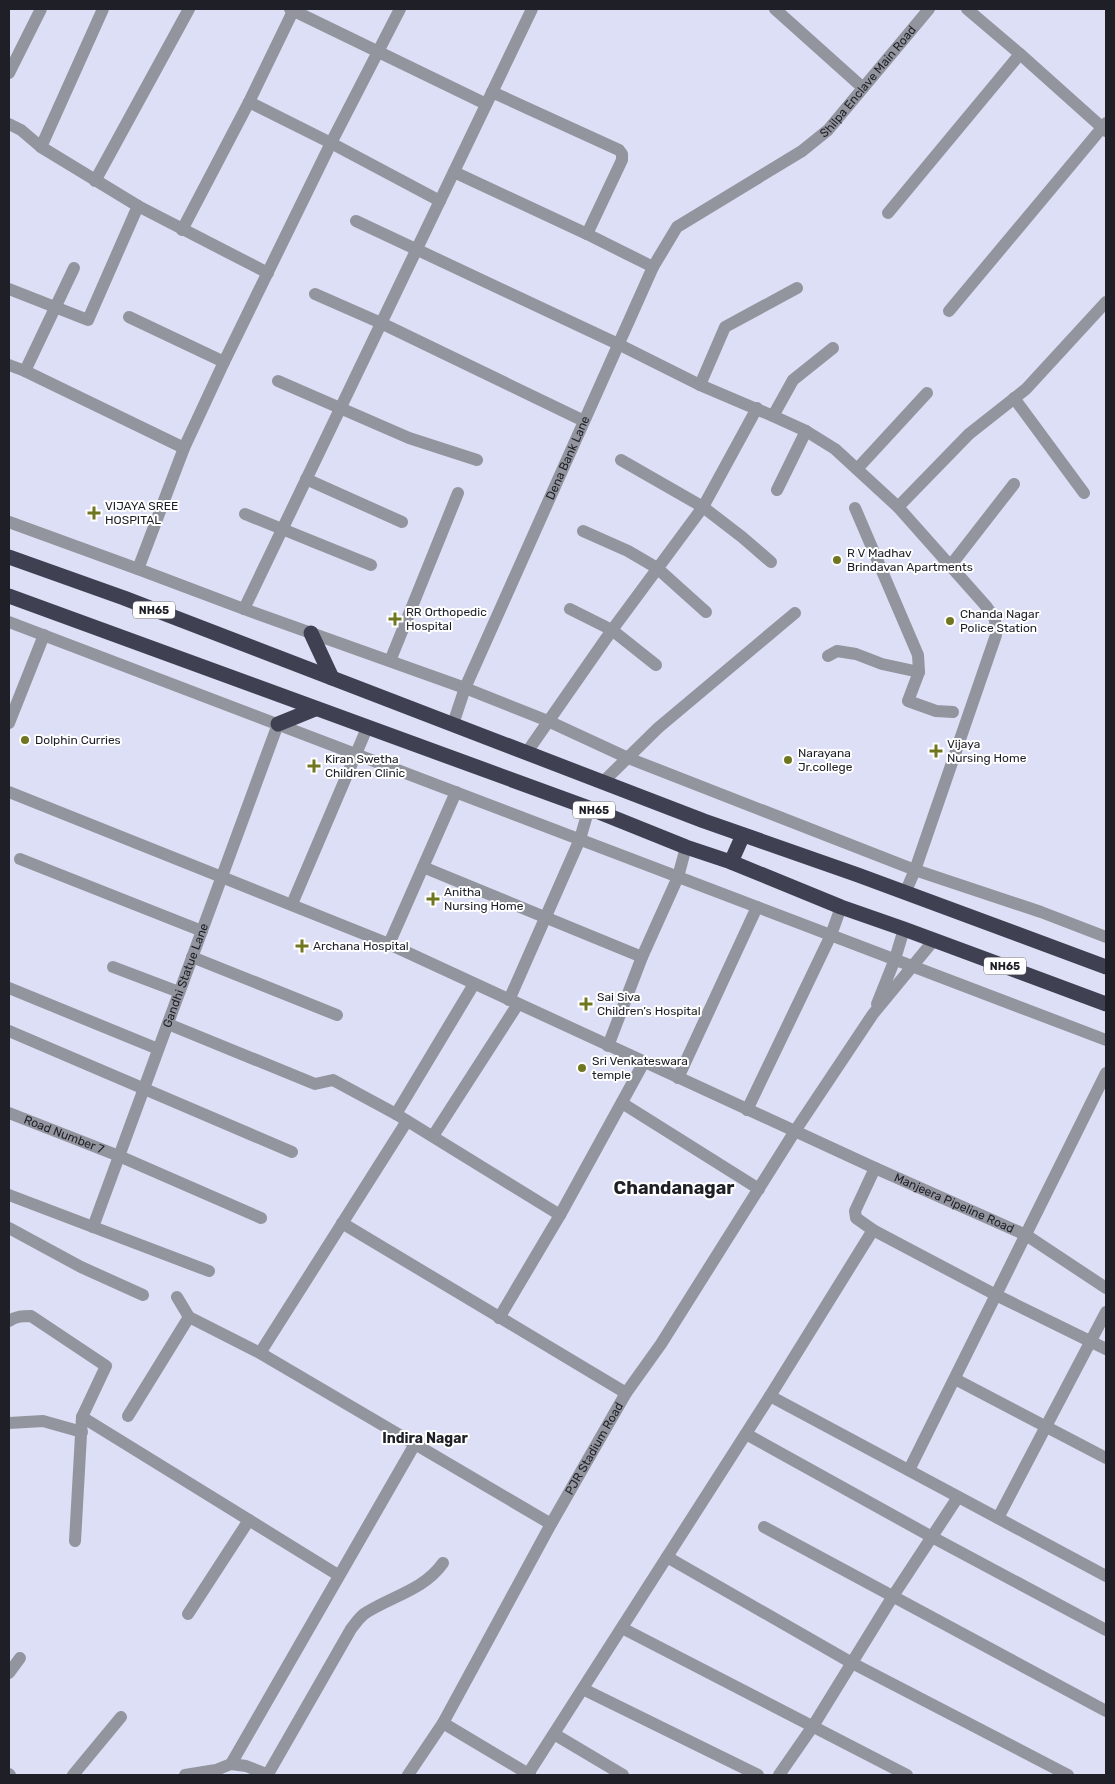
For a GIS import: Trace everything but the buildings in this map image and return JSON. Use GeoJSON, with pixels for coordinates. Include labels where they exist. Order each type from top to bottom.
{"type":"FeatureCollection","features":[{"type":"Feature","properties":{"kind":"highway","name":"NH65"},"geometry":{"type":"LineString","coordinates":[[9,557],[124,598],[297,666],[743,835],[1106,967]]}},
{"type":"Feature","properties":{"kind":"highway","name":"NH65"},"geometry":{"type":"LineString","coordinates":[[9,596],[589,808],[686,847],[731,862],[841,907],[1106,1004]]}},
{"type":"Feature","properties":{"kind":"highway"},"geometry":{"type":"LineString","coordinates":[[312,633],[332,678]]}},
{"type":"Feature","properties":{"kind":"highway"},"geometry":{"type":"LineString","coordinates":[[278,724],[316,709]]}},
{"type":"Feature","properties":{"kind":"highway"},"geometry":{"type":"LineString","coordinates":[[731,862],[743,835]]}},
{"type":"Feature","properties":{"kind":"street"},"geometry":{"type":"LineString","coordinates":[[9,73],[42,9]]}},
{"type":"Feature","properties":{"kind":"street"},"geometry":{"type":"LineString","coordinates":[[41,147],[102,9]]}},
{"type":"Feature","properties":{"kind":"street"},"geometry":{"type":"LineString","coordinates":[[95,181],[190,9]]}},
{"type":"Feature","properties":{"kind":"street"},"geometry":{"type":"LineString","coordinates":[[182,230],[248,102],[292,9],[378,52],[619,150],[622,154],[622,160],[587,234]]}},
{"type":"Feature","properties":{"kind":"street"},"geometry":{"type":"LineString","coordinates":[[138,568],[184,448],[224,362],[331,143],[400,9]]}},
{"type":"Feature","properties":{"kind":"street"},"geometry":{"type":"LineString","coordinates":[[244,609],[532,9]]}},
{"type":"Feature","properties":{"kind":"street"},"geometry":{"type":"LineString","coordinates":[[775,9],[862,87]]}},
{"type":"Feature","properties":{"kind":"street","name":"Shilpa Enclave Main Road"},"geometry":{"type":"LineString","coordinates":[[705,209],[802,151],[828,130],[929,9]]}},
{"type":"Feature","properties":{"kind":"street"},"geometry":{"type":"LineString","coordinates":[[949,311],[1105,128],[967,9]]}},
{"type":"Feature","properties":{"kind":"street"},"geometry":{"type":"LineString","coordinates":[[888,213],[1020,54]]}},
{"type":"Feature","properties":{"kind":"street"},"geometry":{"type":"LineString","coordinates":[[248,102],[331,143],[440,201]]}},
{"type":"Feature","properties":{"kind":"street"},"geometry":{"type":"LineString","coordinates":[[9,124],[21,130],[41,147],[138,206],[268,273]]}},
{"type":"Feature","properties":{"kind":"street"},"geometry":{"type":"LineString","coordinates":[[454,172],[587,234],[652,267]]}},
{"type":"Feature","properties":{"kind":"street"},"geometry":{"type":"LineString","coordinates":[[9,289],[88,320],[138,206]]}},
{"type":"Feature","properties":{"kind":"street","name":"Dena Bank Lane"},"geometry":{"type":"LineString","coordinates":[[453,724],[466,688],[652,267],[677,226],[705,209]]}},
{"type":"Feature","properties":{"kind":"street"},"geometry":{"type":"LineString","coordinates":[[356,221],[618,344],[700,385],[806,431],[835,449],[898,507],[986,606],[994,619],[996,635],[915,870],[905,893]]}},
{"type":"Feature","properties":{"kind":"street"},"geometry":{"type":"LineString","coordinates":[[25,371],[74,268]]}},
{"type":"Feature","properties":{"kind":"street"},"geometry":{"type":"LineString","coordinates":[[700,385],[725,327],[796,288]]}},
{"type":"Feature","properties":{"kind":"street"},"geometry":{"type":"LineString","coordinates":[[315,294],[381,323],[584,421]]}},
{"type":"Feature","properties":{"kind":"street"},"geometry":{"type":"LineString","coordinates":[[898,507],[969,434],[1026,389],[1106,302]]}},
{"type":"Feature","properties":{"kind":"street"},"geometry":{"type":"LineString","coordinates":[[129,317],[224,362]]}},
{"type":"Feature","properties":{"kind":"street"},"geometry":{"type":"LineString","coordinates":[[773,416],[793,380],[833,348]]}},
{"type":"Feature","properties":{"kind":"street"},"geometry":{"type":"LineString","coordinates":[[9,365],[184,448]]}},
{"type":"Feature","properties":{"kind":"street"},"geometry":{"type":"LineString","coordinates":[[278,381],[409,438],[477,460]]}},
{"type":"Feature","properties":{"kind":"street"},"geometry":{"type":"LineString","coordinates":[[857,469],[927,393]]}},
{"type":"Feature","properties":{"kind":"street"},"geometry":{"type":"LineString","coordinates":[[1014,398],[1084,493]]}},
{"type":"Feature","properties":{"kind":"street"},"geometry":{"type":"LineString","coordinates":[[527,752],[612,630],[703,507],[756,408]]}},
{"type":"Feature","properties":{"kind":"street"},"geometry":{"type":"LineString","coordinates":[[777,490],[806,431]]}},
{"type":"Feature","properties":{"kind":"street"},"geometry":{"type":"LineString","coordinates":[[621,460],[703,507],[771,562]]}},
{"type":"Feature","properties":{"kind":"street"},"geometry":{"type":"LineString","coordinates":[[306,479],[402,522]]}},
{"type":"Feature","properties":{"kind":"street"},"geometry":{"type":"LineString","coordinates":[[951,565],[1014,484]]}},
{"type":"Feature","properties":{"kind":"street"},"geometry":{"type":"LineString","coordinates":[[390,661],[458,493]]}},
{"type":"Feature","properties":{"kind":"street"},"geometry":{"type":"LineString","coordinates":[[855,508],[918,655],[918,672],[908,701],[936,711],[953,712]]}},
{"type":"Feature","properties":{"kind":"street"},"geometry":{"type":"LineString","coordinates":[[245,514],[371,565]]}},
{"type":"Feature","properties":{"kind":"street"},"geometry":{"type":"LineString","coordinates":[[9,522],[138,568],[244,609],[466,688],[548,720],[628,758],[915,870],[1042,912],[1106,937]]}},
{"type":"Feature","properties":{"kind":"street"},"geometry":{"type":"LineString","coordinates":[[583,531],[628,551],[657,568],[706,612]]}},
{"type":"Feature","properties":{"kind":"street"},"geometry":{"type":"LineString","coordinates":[[570,609],[612,630],[656,665]]}},
{"type":"Feature","properties":{"kind":"street"},"geometry":{"type":"LineString","coordinates":[[604,781],[658,728],[795,613]]}},
{"type":"Feature","properties":{"kind":"street"},"geometry":{"type":"LineString","coordinates":[[9,622],[1106,1040]]}},
{"type":"Feature","properties":{"kind":"street"},"geometry":{"type":"LineString","coordinates":[[9,723],[44,635]]}},
{"type":"Feature","properties":{"kind":"street"},"geometry":{"type":"LineString","coordinates":[[828,656],[837,651],[856,654],[882,664],[918,672]]}},
{"type":"Feature","properties":{"kind":"street","name":"Gandhi Statue Lane"},"geometry":{"type":"LineString","coordinates":[[93,1227],[278,724]]}},
{"type":"Feature","properties":{"kind":"street"},"geometry":{"type":"LineString","coordinates":[[292,904],[367,728]]}},
{"type":"Feature","properties":{"kind":"street","name":"Manjeera Pipeline Road"},"geometry":{"type":"LineString","coordinates":[[9,792],[388,944],[747,1110],[1026,1235],[1106,1288]]}},
{"type":"Feature","properties":{"kind":"street"},"geometry":{"type":"LineString","coordinates":[[388,944],[456,792]]}},
{"type":"Feature","properties":{"kind":"street"},"geometry":{"type":"LineString","coordinates":[[433,1136],[514,1002],[546,918],[580,839],[589,808]]}},
{"type":"Feature","properties":{"kind":"street"},"geometry":{"type":"LineString","coordinates":[[608,1046],[642,957],[678,877],[686,847]]}},
{"type":"Feature","properties":{"kind":"street"},"geometry":{"type":"LineString","coordinates":[[20,859],[202,931]]}},
{"type":"Feature","properties":{"kind":"street"},"geometry":{"type":"LineString","coordinates":[[423,867],[642,957]]}},
{"type":"Feature","properties":{"kind":"street"},"geometry":{"type":"LineString","coordinates":[[678,1078],[757,906]]}},
{"type":"Feature","properties":{"kind":"street"},"geometry":{"type":"LineString","coordinates":[[747,1110],[831,935],[841,907]]}},
{"type":"Feature","properties":{"kind":"street"},"geometry":{"type":"LineString","coordinates":[[873,1014],[895,959],[904,929]]}},
{"type":"Feature","properties":{"kind":"street"},"geometry":{"type":"LineString","coordinates":[[873,1014],[934,940]]}},
{"type":"Feature","properties":{"kind":"street"},"geometry":{"type":"LineString","coordinates":[[192,957],[337,1015]]}},
{"type":"Feature","properties":{"kind":"street"},"geometry":{"type":"LineString","coordinates":[[114,967],[179,992]]}},
{"type":"Feature","properties":{"kind":"street"},"geometry":{"type":"LineString","coordinates":[[260,1353],[342,1223],[474,984]]}},
{"type":"Feature","properties":{"kind":"street"},"geometry":{"type":"LineString","coordinates":[[9,988],[158,1049]]}},
{"type":"Feature","properties":{"kind":"street","name":"PJR Stadium Road"},"geometry":{"type":"LineString","coordinates":[[408,1775],[443,1723],[551,1524],[626,1393],[662,1344],[795,1131],[873,1014]]}},
{"type":"Feature","properties":{"kind":"street"},"geometry":{"type":"LineString","coordinates":[[168,1024],[315,1084],[333,1080],[433,1136],[560,1214]]}},
{"type":"Feature","properties":{"kind":"street"},"geometry":{"type":"LineString","coordinates":[[9,1031],[292,1152]]}},
{"type":"Feature","properties":{"kind":"street"},"geometry":{"type":"LineString","coordinates":[[499,1318],[560,1214],[644,1062]]}},
{"type":"Feature","properties":{"kind":"street"},"geometry":{"type":"LineString","coordinates":[[909,1470],[1106,1074]]}},
{"type":"Feature","properties":{"kind":"street"},"geometry":{"type":"LineString","coordinates":[[622,1103],[759,1189]]}},
{"type":"Feature","properties":{"kind":"street","name":"Road Number 7"},"geometry":{"type":"LineString","coordinates":[[9,1113],[119,1156],[261,1218]]}},
{"type":"Feature","properties":{"kind":"street"},"geometry":{"type":"LineString","coordinates":[[875,1168],[855,1211],[856,1218],[873,1230],[996,1295],[1106,1349]]}},
{"type":"Feature","properties":{"kind":"street"},"geometry":{"type":"LineString","coordinates":[[9,1195],[208,1271]]}},
{"type":"Feature","properties":{"kind":"street"},"geometry":{"type":"LineString","coordinates":[[342,1223],[626,1393]]}},
{"type":"Feature","properties":{"kind":"street"},"geometry":{"type":"LineString","coordinates":[[9,1228],[81,1267],[143,1295]]}},
{"type":"Feature","properties":{"kind":"street"},"geometry":{"type":"LineString","coordinates":[[443,1723],[529,1775],[770,1396],[873,1230]]}},
{"type":"Feature","properties":{"kind":"street"},"geometry":{"type":"LineString","coordinates":[[177,1296],[189,1317],[260,1353],[551,1524]]}},
{"type":"Feature","properties":{"kind":"street"},"geometry":{"type":"LineString","coordinates":[[998,1518],[1106,1312]]}},
{"type":"Feature","properties":{"kind":"street"},"geometry":{"type":"LineString","coordinates":[[9,1321],[13,1318],[31,1316],[106,1366],[82,1417],[75,1541]]}},
{"type":"Feature","properties":{"kind":"street"},"geometry":{"type":"LineString","coordinates":[[128,1416],[189,1317]]}},
{"type":"Feature","properties":{"kind":"street"},"geometry":{"type":"LineString","coordinates":[[955,1379],[1106,1458]]}},
{"type":"Feature","properties":{"kind":"street"},"geometry":{"type":"LineString","coordinates":[[770,1396],[1106,1576]]}},
{"type":"Feature","properties":{"kind":"street"},"geometry":{"type":"LineString","coordinates":[[82,1417],[338,1575]]}},
{"type":"Feature","properties":{"kind":"street"},"geometry":{"type":"LineString","coordinates":[[9,1424],[43,1421],[82,1432]]}},
{"type":"Feature","properties":{"kind":"street"},"geometry":{"type":"LineString","coordinates":[[746,1434],[932,1537],[1106,1630]]}},
{"type":"Feature","properties":{"kind":"street"},"geometry":{"type":"LineString","coordinates":[[185,1775],[214,1773],[231,1764],[338,1575],[416,1444]]}},
{"type":"Feature","properties":{"kind":"street"},"geometry":{"type":"LineString","coordinates":[[779,1775],[813,1726],[893,1596],[958,1497]]}},
{"type":"Feature","properties":{"kind":"street"},"geometry":{"type":"LineString","coordinates":[[188,1614],[249,1520]]}},
{"type":"Feature","properties":{"kind":"street"},"geometry":{"type":"LineString","coordinates":[[764,1527],[1106,1711]]}},
{"type":"Feature","properties":{"kind":"street"},"geometry":{"type":"LineString","coordinates":[[667,1557],[852,1663],[1068,1775]]}},
{"type":"Feature","properties":{"kind":"street"},"geometry":{"type":"LineString","coordinates":[[231,1764],[246,1766],[269,1775],[350,1629],[362,1615],[426,1582],[436,1574],[443,1563]]}},
{"type":"Feature","properties":{"kind":"street"},"geometry":{"type":"LineString","coordinates":[[622,1628],[907,1775]]}},
{"type":"Feature","properties":{"kind":"street"},"geometry":{"type":"LineString","coordinates":[[9,1673],[20,1658]]}},
{"type":"Feature","properties":{"kind":"street"},"geometry":{"type":"LineString","coordinates":[[583,1688],[758,1775]]}},
{"type":"Feature","properties":{"kind":"street"},"geometry":{"type":"LineString","coordinates":[[73,1775],[121,1717]]}},
{"type":"Feature","properties":{"kind":"street"},"geometry":{"type":"LineString","coordinates":[[554,1734],[623,1775]]}},
{"type":"Feature","properties":{"kind":"place","name":"VIJAYA SREE HOSPITAL"},"geometry":{"type":"Point","coordinates":[94,513]}},
{"type":"Feature","properties":{"kind":"place","name":"R V Madhav Brindavan Apartments"},"geometry":{"type":"Point","coordinates":[837,560]}},
{"type":"Feature","properties":{"kind":"place","name":"RR Orthopedic Hospital"},"geometry":{"type":"Point","coordinates":[395,619]}},
{"type":"Feature","properties":{"kind":"place","name":"Chanda Nagar Police Station"},"geometry":{"type":"Point","coordinates":[950,621]}},
{"type":"Feature","properties":{"kind":"place","name":"Dolphin Curries"},"geometry":{"type":"Point","coordinates":[25,740]}},
{"type":"Feature","properties":{"kind":"place","name":"Vijaya Nursing Home"},"geometry":{"type":"Point","coordinates":[936,751]}},
{"type":"Feature","properties":{"kind":"place","name":"Narayana Jr.college"},"geometry":{"type":"Point","coordinates":[788,760]}},
{"type":"Feature","properties":{"kind":"place","name":"Kiran Swetha Children Clinic"},"geometry":{"type":"Point","coordinates":[314,766]}},
{"type":"Feature","properties":{"kind":"place","name":"Anitha Nursing Home"},"geometry":{"type":"Point","coordinates":[433,899]}},
{"type":"Feature","properties":{"kind":"place","name":"Archana Hospital"},"geometry":{"type":"Point","coordinates":[302,946]}},
{"type":"Feature","properties":{"kind":"place","name":"Sai Siva Children’s Hospital"},"geometry":{"type":"Point","coordinates":[586,1004]}},
{"type":"Feature","properties":{"kind":"place","name":"Sri Venkateswara temple"},"geometry":{"type":"Point","coordinates":[582,1068]}},
{"type":"Feature","properties":{"kind":"district","name":"Chandanagar"},"geometry":{"type":"Point","coordinates":[674,1188]}},
{"type":"Feature","properties":{"kind":"district","name":"Indira Nagar"},"geometry":{"type":"Point","coordinates":[425,1438]}}]}
